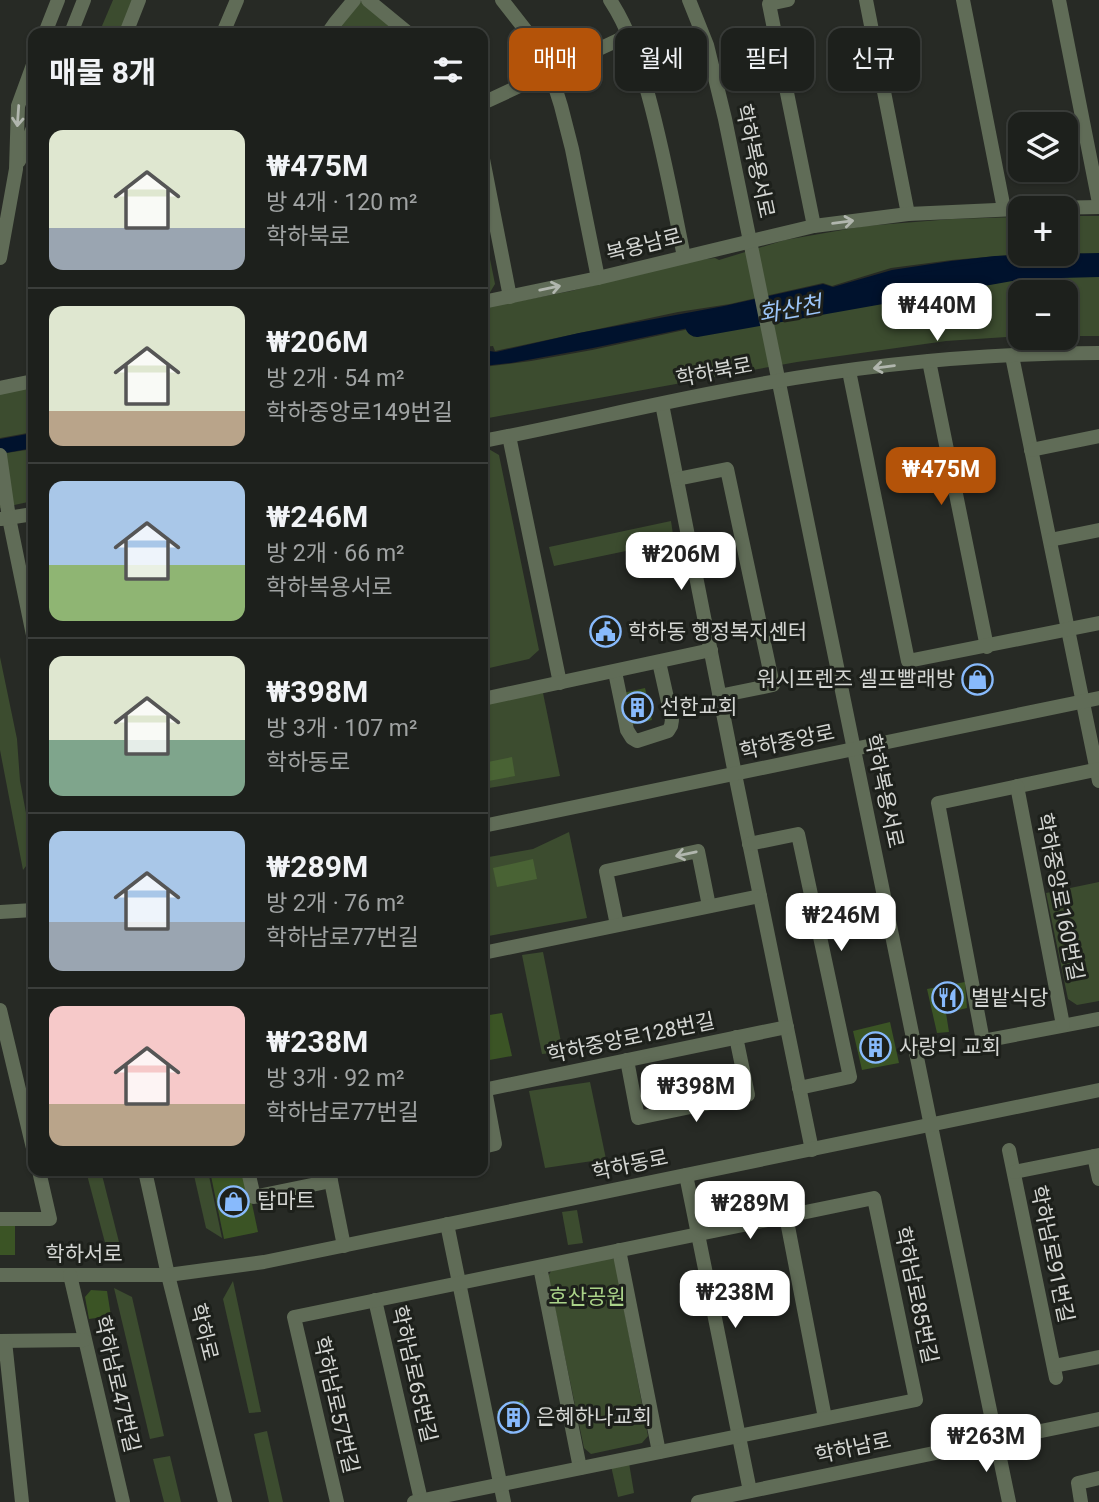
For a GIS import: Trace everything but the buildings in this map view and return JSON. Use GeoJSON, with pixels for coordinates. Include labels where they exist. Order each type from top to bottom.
{"type":"FeatureCollection","features":[{"type":"Feature","properties":{"kind":"street"},"geometry":{"type":"LineString","coordinates":[[48,28],[58,0]]}},
{"type":"Feature","properties":{"kind":"street"},"geometry":{"type":"LineString","coordinates":[[73,28],[84,0]]}},
{"type":"Feature","properties":{"kind":"street"},"geometry":{"type":"LineString","coordinates":[[128,28],[139,0]]}},
{"type":"Feature","properties":{"kind":"street"},"geometry":{"type":"LineString","coordinates":[[225,28],[237,0]]}},
{"type":"Feature","properties":{"kind":"street"},"geometry":{"type":"LineString","coordinates":[[332,28],[354,0]]}},
{"type":"Feature","properties":{"kind":"street"},"geometry":{"type":"LineString","coordinates":[[368,0],[402,28]]}},
{"type":"Feature","properties":{"kind":"street"},"geometry":{"type":"LineString","coordinates":[[502,0],[524,28]]}},
{"type":"Feature","properties":{"kind":"street"},"geometry":{"type":"LineString","coordinates":[[610,0],[625,28]]}},
{"type":"Feature","properties":{"kind":"street","name":"학하복용서로"},"geometry":{"type":"LineString","coordinates":[[689,0],[707,45],[726,119],[1009,1502]]}},
{"type":"Feature","properties":{"kind":"street"},"geometry":{"type":"LineString","coordinates":[[788,0],[769,4],[814,226]]}},
{"type":"Feature","properties":{"kind":"street"},"geometry":{"type":"LineString","coordinates":[[866,0],[908,214]]}},
{"type":"Feature","properties":{"kind":"street"},"geometry":{"type":"LineString","coordinates":[[963,0],[1004,209]]}},
{"type":"Feature","properties":{"kind":"street"},"geometry":{"type":"LineString","coordinates":[[1059,0],[1099,205],[1078,206]]}},
{"type":"Feature","properties":{"kind":"street"},"geometry":{"type":"LineString","coordinates":[[0,258],[16,169],[18,106],[28,79]]}},
{"type":"Feature","properties":{"kind":"street"},"geometry":{"type":"LineString","coordinates":[[488,101],[509,91]]}},
{"type":"Feature","properties":{"kind":"street"},"geometry":{"type":"LineString","coordinates":[[556,91],[572,149],[598,278]]}},
{"type":"Feature","properties":{"kind":"street"},"geometry":{"type":"LineString","coordinates":[[647,91],[658,130],[684,257]]}},
{"type":"Feature","properties":{"kind":"street"},"geometry":{"type":"LineString","coordinates":[[16,169],[28,140]]}},
{"type":"Feature","properties":{"kind":"street"},"geometry":{"type":"LineString","coordinates":[[488,185],[510,297]]}},
{"type":"Feature","properties":{"kind":"street","name":"복용남로"},"geometry":{"type":"LineString","coordinates":[[488,301],[684,257],[751,247],[814,226],[908,214],[1008,209]]}},
{"type":"Feature","properties":{"kind":"street","name":"학하북로"},"geometry":{"type":"LineString","coordinates":[[488,440],[779,381],[849,371],[969,357],[1099,353]]}},
{"type":"Feature","properties":{"kind":"street"},"geometry":{"type":"LineString","coordinates":[[1012,356],[1098,773],[1017,786],[938,803],[983,1041],[1099,1018]]}},
{"type":"Feature","properties":{"kind":"street"},"geometry":{"type":"LineString","coordinates":[[929,361],[987,647]]}},
{"type":"Feature","properties":{"kind":"street"},"geometry":{"type":"LineString","coordinates":[[849,371],[908,662],[1099,624]]}},
{"type":"Feature","properties":{"kind":"street"},"geometry":{"type":"LineString","coordinates":[[0,388],[28,382]]}},
{"type":"Feature","properties":{"kind":"street"},"geometry":{"type":"LineString","coordinates":[[662,404],[812,1150]]}},
{"type":"Feature","properties":{"kind":"street"},"geometry":{"type":"LineString","coordinates":[[509,436],[560,683]]}},
{"type":"Feature","properties":{"kind":"street"},"geometry":{"type":"LineString","coordinates":[[1031,450],[1099,436]]}},
{"type":"Feature","properties":{"kind":"street"},"geometry":{"type":"LineString","coordinates":[[0,455],[6,514],[28,613]]}},
{"type":"Feature","properties":{"kind":"street"},"geometry":{"type":"LineString","coordinates":[[677,479],[727,469],[773,685],[719,696]]}},
{"type":"Feature","properties":{"kind":"street"},"geometry":{"type":"LineString","coordinates":[[6,514],[28,514]]}},
{"type":"Feature","properties":{"kind":"street"},"geometry":{"type":"LineString","coordinates":[[1050,540],[1099,530]]}},
{"type":"Feature","properties":{"kind":"street"},"geometry":{"type":"LineString","coordinates":[[488,698],[710,650]]}},
{"type":"Feature","properties":{"kind":"street"},"geometry":{"type":"LineString","coordinates":[[615,672],[627,730],[637,741],[668,731],[671,726],[659,662]]}},
{"type":"Feature","properties":{"kind":"street","name":"학하중앙로"},"geometry":{"type":"LineString","coordinates":[[488,825],[1099,698]]}},
{"type":"Feature","properties":{"kind":"street","name":"학하중앙로160번길"},"geometry":{"type":"LineString","coordinates":[[1017,786],[1063,1025]]}},
{"type":"Feature","properties":{"kind":"street"},"geometry":{"type":"LineString","coordinates":[[749,844],[798,834],[850,1077],[799,1088]]}},
{"type":"Feature","properties":{"kind":"street"},"geometry":{"type":"LineString","coordinates":[[617,925],[606,871],[698,851],[709,906]]}},
{"type":"Feature","properties":{"kind":"street"},"geometry":{"type":"LineString","coordinates":[[488,952],[760,896]]}},
{"type":"Feature","properties":{"kind":"street"},"geometry":{"type":"LineString","coordinates":[[0,912],[28,910]]}},
{"type":"Feature","properties":{"kind":"street"},"geometry":{"type":"LineString","coordinates":[[0,1010],[28,1127]]}},
{"type":"Feature","properties":{"kind":"street","name":"학하중앙로128번길"},"geometry":{"type":"LineString","coordinates":[[488,1089],[787,1027]]}},
{"type":"Feature","properties":{"kind":"street"},"geometry":{"type":"LineString","coordinates":[[627,1060],[638,1118],[748,1095],[736,1037]]}},
{"type":"Feature","properties":{"kind":"street","name":"학하동로"},"geometry":{"type":"LineString","coordinates":[[169,1275],[264,1262],[1099,1090]]}},
{"type":"Feature","properties":{"kind":"street"},"geometry":{"type":"LineString","coordinates":[[488,1110],[495,1144],[488,1146]]}},
{"type":"Feature","properties":{"kind":"street","name":"학하남로91번길"},"geometry":{"type":"LineString","coordinates":[[1009,1150],[1055,1372],[1099,1357]]}},
{"type":"Feature","properties":{"kind":"street"},"geometry":{"type":"LineString","coordinates":[[1014,1172],[1097,1155],[1099,1179]]}},
{"type":"Feature","properties":{"kind":"street"},"geometry":{"type":"LineString","coordinates":[[686,1175],[750,1491]]}},
{"type":"Feature","properties":{"kind":"street"},"geometry":{"type":"LineString","coordinates":[[0,1219],[50,1219],[40,1176]]}},
{"type":"Feature","properties":{"kind":"street","name":"학하로"},"geometry":{"type":"LineString","coordinates":[[146,1176],[225,1502]]}},
{"type":"Feature","properties":{"kind":"street"},"geometry":{"type":"LineString","coordinates":[[249,1176],[254,1197],[330,1176],[344,1246]]}},
{"type":"Feature","properties":{"kind":"street","name":"학하남로65번길"},"geometry":{"type":"LineString","coordinates":[[874,1198],[375,1300],[418,1501],[916,1399]]}},
{"type":"Feature","properties":{"kind":"street","name":"학하남로85번길"},"geometry":{"type":"LineString","coordinates":[[874,1198],[916,1399]]}},
{"type":"Feature","properties":{"kind":"street"},"geometry":{"type":"LineString","coordinates":[[786,1216],[825,1418]]}},
{"type":"Feature","properties":{"kind":"street"},"geometry":{"type":"LineString","coordinates":[[447,1224],[504,1502]]}},
{"type":"Feature","properties":{"kind":"street"},"geometry":{"type":"LineString","coordinates":[[619,1250],[659,1452]]}},
{"type":"Feature","properties":{"kind":"street"},"geometry":{"type":"LineString","coordinates":[[540,1266],[580,1468]]}},
{"type":"Feature","properties":{"kind":"street","name":"학하서로"},"geometry":{"type":"LineString","coordinates":[[0,1275],[169,1275]]}},
{"type":"Feature","properties":{"kind":"street","name":"학하남로47번길"},"geometry":{"type":"LineString","coordinates":[[70,1275],[123,1502]]}},
{"type":"Feature","properties":{"kind":"street","name":"학하남로57번길"},"geometry":{"type":"LineString","coordinates":[[337,1502],[294,1317],[375,1300]]}},
{"type":"Feature","properties":{"kind":"street"},"geometry":{"type":"LineString","coordinates":[[22,1502],[3,1341],[84,1340]]}},
{"type":"Feature","properties":{"kind":"street","name":"학하남로"},"geometry":{"type":"LineString","coordinates":[[698,1502],[1099,1419]]}},
{"type":"Feature","properties":{"kind":"street"},"geometry":{"type":"LineString","coordinates":[[1082,1502],[1077,1483],[1099,1478]]}},
{"type":"Feature","properties":{"kind":"green space"},"geometry":{"type":"Polygon","coordinates":[[[113,0],[134,0],[122,28],[101,28],[113,0]]]}},
{"type":"Feature","properties":{"kind":"green space"},"geometry":{"type":"Polygon","coordinates":[[[366,1],[397,28],[338,28],[357,2],[366,1]]]}},
{"type":"Feature","properties":{"kind":"green space"},"geometry":{"type":"Polygon","coordinates":[[[1078,216],[1099,216],[1099,254],[1078,253],[1078,216]]]}},
{"type":"Feature","properties":{"kind":"green space"},"geometry":{"type":"Polygon","coordinates":[[[1008,217],[1008,255],[891,268],[832,286],[823,283],[495,351],[493,346],[488,346],[488,307],[571,291],[698,260],[719,260],[785,240],[865,226],[1008,217]]]}},
{"type":"Feature","properties":{"kind":"green space"},"geometry":{"type":"Polygon","coordinates":[[[488,249],[495,284],[488,294],[488,249]]]}},
{"type":"Feature","properties":{"kind":"green space"},"geometry":{"type":"Polygon","coordinates":[[[1020,267],[1099,270],[1099,336],[1078,336],[1078,280],[1008,280],[1008,337],[946,341],[797,362],[488,418],[488,366],[592,350],[790,307],[1020,267]]]}},
{"type":"Feature","properties":{"kind":"green space"},"geometry":{"type":"Polygon","coordinates":[[[28,388],[28,433],[0,438],[0,392],[28,388]]]}},
{"type":"Feature","properties":{"kind":"green space"},"geometry":{"type":"Polygon","coordinates":[[[488,449],[499,455],[539,650],[529,659],[488,668],[488,449]]]}},
{"type":"Feature","properties":{"kind":"green space"},"geometry":{"type":"Polygon","coordinates":[[[28,450],[28,502],[0,508],[0,454],[28,450]]]}},
{"type":"Feature","properties":{"kind":"green space"},"geometry":{"type":"Polygon","coordinates":[[[671,521],[674,541],[554,566],[549,547],[671,521]]]}},
{"type":"Feature","properties":{"kind":"green space"},"geometry":{"type":"Polygon","coordinates":[[[0,657],[17,739],[20,781],[28,823],[28,864],[23,870],[0,750],[0,657]]]}},
{"type":"Feature","properties":{"kind":"green space"},"geometry":{"type":"Polygon","coordinates":[[[543,693],[560,776],[488,788],[488,701],[543,693]]]}},
{"type":"Feature","properties":{"kind":"green space"},"geometry":{"type":"Polygon","coordinates":[[[512,757],[515,776],[488,781],[488,762],[512,757]]]}},
{"type":"Feature","properties":{"kind":"green space"},"geometry":{"type":"Polygon","coordinates":[[[569,832],[587,918],[488,936],[488,857],[533,849],[569,832]]]}},
{"type":"Feature","properties":{"kind":"green space"},"geometry":{"type":"Polygon","coordinates":[[[533,859],[537,879],[497,887],[493,868],[533,859]]]}},
{"type":"Feature","properties":{"kind":"green space"},"geometry":{"type":"Polygon","coordinates":[[[1099,882],[1099,1001],[1077,1005],[1068,999],[1046,893],[1099,882]]]}},
{"type":"Feature","properties":{"kind":"green space"},"geometry":{"type":"Polygon","coordinates":[[[543,952],[563,1052],[542,1054],[522,955],[543,952]]]}},
{"type":"Feature","properties":{"kind":"green space"},"geometry":{"type":"Polygon","coordinates":[[[590,1082],[606,1159],[545,1168],[529,1091],[590,1082]]]}},
{"type":"Feature","properties":{"kind":"green space"},"geometry":{"type":"Polygon","coordinates":[[[87,1176],[102,1176],[119,1242],[108,1254],[87,1176]]]}},
{"type":"Feature","properties":{"kind":"green space"},"geometry":{"type":"Polygon","coordinates":[[[194,1176],[209,1176],[222,1238],[206,1228],[194,1176]]]}},
{"type":"Feature","properties":{"kind":"green space"},"geometry":{"type":"Polygon","coordinates":[[[577,1210],[583,1243],[568,1245],[562,1212],[577,1210]]]}},
{"type":"Feature","properties":{"kind":"green space","name":"호산공원"},"geometry":{"type":"Polygon","coordinates":[[[607,1255],[615,1260],[648,1436],[642,1443],[591,1454],[584,1448],[548,1276],[555,1265],[607,1255]]]}},
{"type":"Feature","properties":{"kind":"green space"},"geometry":{"type":"Polygon","coordinates":[[[233,1281],[261,1412],[249,1413],[223,1299],[233,1281]]]}},
{"type":"Feature","properties":{"kind":"green space"},"geometry":{"type":"Polygon","coordinates":[[[114,1288],[132,1297],[164,1436],[150,1439],[114,1288]]]}},
{"type":"Feature","properties":{"kind":"green space"},"geometry":{"type":"Polygon","coordinates":[[[267,1431],[283,1502],[269,1502],[254,1434],[267,1431]]]}},
{"type":"Feature","properties":{"kind":"green space"},"geometry":{"type":"Polygon","coordinates":[[[170,1456],[181,1502],[164,1502],[153,1459],[170,1456]]]}},
{"type":"Feature","properties":{"kind":"green space"},"geometry":{"type":"Polygon","coordinates":[[[629,1463],[634,1493],[618,1497],[611,1466],[629,1463]]]}},
{"type":"Feature","properties":{"kind":"water"},"geometry":{"type":"Polygon","coordinates":[[[1078,254],[1099,255],[1099,269],[1019,266],[1078,266],[1078,254]]]}},
{"type":"Feature","properties":{"kind":"water"},"geometry":{"type":"Polygon","coordinates":[[[1008,255],[1008,266],[1019,266],[788,307],[593,348],[488,365],[488,351],[496,352],[823,284],[833,287],[892,270],[1008,255]]]}},
{"type":"Feature","properties":{"kind":"water"},"geometry":{"type":"Polygon","coordinates":[[[28,434],[28,449],[0,454],[0,439],[28,434]]]}},
{"type":"Feature","properties":{"kind":"waterway","name":"화산천"},"geometry":{"type":"LineString","coordinates":[[697,325],[1022,267],[1099,265]]}},
{"type":"Feature","properties":{"kind":"place","name":"학하동 행정복지센터"},"geometry":{"type":"Point","coordinates":[605,632]}},
{"type":"Feature","properties":{"kind":"place","name":"워시프렌즈 셀프빨래방"},"geometry":{"type":"Point","coordinates":[978,679]}},
{"type":"Feature","properties":{"kind":"place","name":"선한교회"},"geometry":{"type":"Point","coordinates":[637,707]}},
{"type":"Feature","properties":{"kind":"place","name":"별밭식당"},"geometry":{"type":"Point","coordinates":[948,998]}},
{"type":"Feature","properties":{"kind":"place","name":"사랑의 교회"},"geometry":{"type":"Point","coordinates":[876,1047]}},
{"type":"Feature","properties":{"kind":"place","name":"탑마트"},"geometry":{"type":"Point","coordinates":[234,1201]}},
{"type":"Feature","properties":{"kind":"place","name":"은혜하나교회"},"geometry":{"type":"Point","coordinates":[513,1417]}}]}
